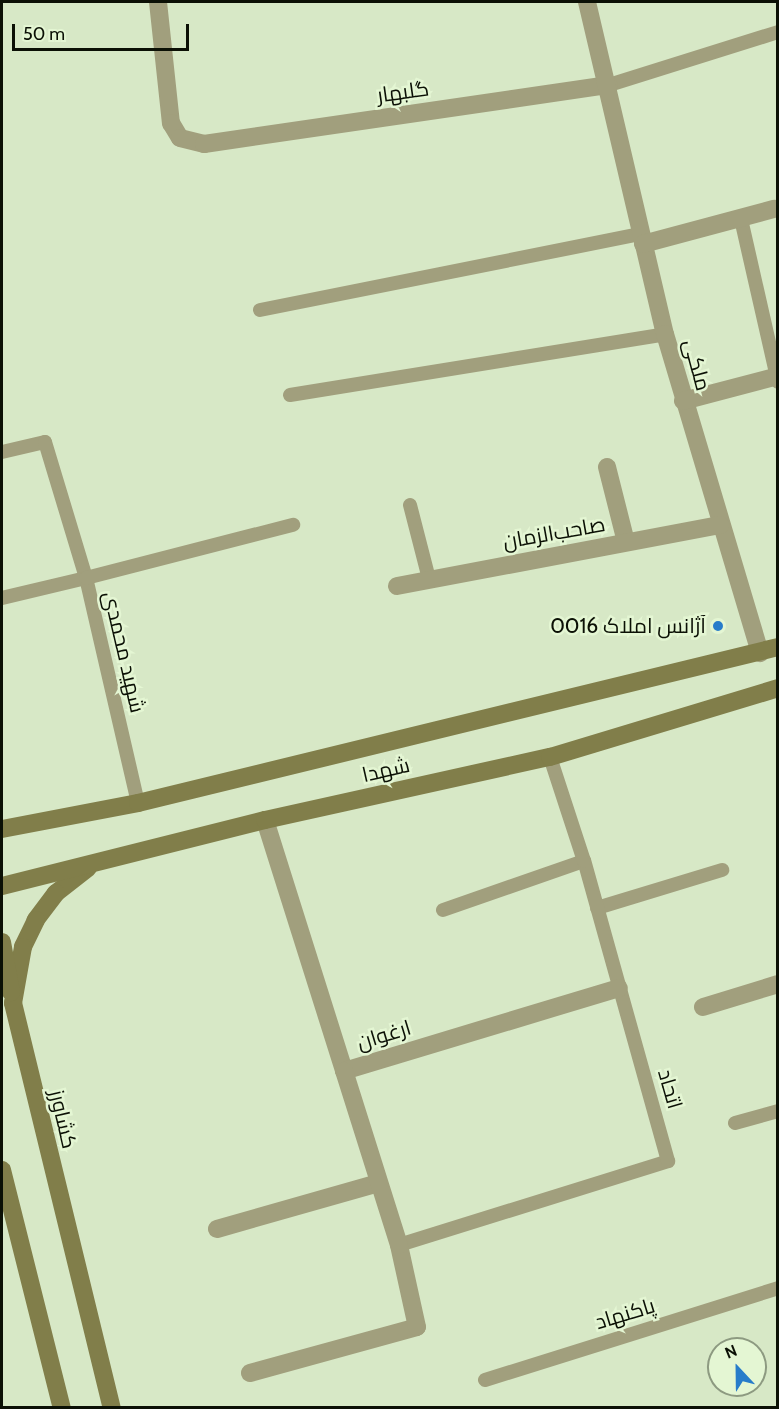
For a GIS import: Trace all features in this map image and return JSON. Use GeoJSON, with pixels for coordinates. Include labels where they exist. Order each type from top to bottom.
{"type":"FeatureCollection","features":[{"type":"Feature","properties":{"kind":"main road","name":"شهدا"},"geometry":{"type":"LineString","coordinates":[[2,829],[138,803],[777,647]]}},
{"type":"Feature","properties":{"kind":"main road","name":"شهدا"},"geometry":{"type":"LineString","coordinates":[[2,886],[265,820],[550,757],[777,688]]}},
{"type":"Feature","properties":{"kind":"main road","name":"کشاورز"},"geometry":{"type":"LineString","coordinates":[[94,864],[56,893],[36,920],[24,947],[13,1003],[112,1407]]}},
{"type":"Feature","properties":{"kind":"main road"},"geometry":{"type":"LineString","coordinates":[[2,942],[13,1003]]}},
{"type":"Feature","properties":{"kind":"main road"},"geometry":{"type":"LineString","coordinates":[[2,1170],[62,1407]]}},
{"type":"Feature","properties":{"kind":"street","name":"گلبهار"},"geometry":{"type":"LineString","coordinates":[[158,2],[171,123],[180,138],[204,144],[609,84]]}},
{"type":"Feature","properties":{"kind":"street","name":"ملکی"},"geometry":{"type":"LineString","coordinates":[[587,2],[609,84],[641,239],[665,334],[759,653]]}},
{"type":"Feature","properties":{"kind":"street"},"geometry":{"type":"LineString","coordinates":[[641,239],[741,219],[774,209]]}},
{"type":"Feature","properties":{"kind":"street"},"geometry":{"type":"LineString","coordinates":[[683,401],[777,378]]}},
{"type":"Feature","properties":{"kind":"street"},"geometry":{"type":"LineString","coordinates":[[607,467],[626,542]]}},
{"type":"Feature","properties":{"kind":"street","name":"صاحب‌الزمان"},"geometry":{"type":"LineString","coordinates":[[396,586],[720,525]]}},
{"type":"Feature","properties":{"kind":"street","name":"ارغوان"},"geometry":{"type":"LineString","coordinates":[[265,820],[344,1071],[619,988]]}},
{"type":"Feature","properties":{"kind":"street"},"geometry":{"type":"LineString","coordinates":[[702,1007],[777,984]]}},
{"type":"Feature","properties":{"kind":"street"},"geometry":{"type":"LineString","coordinates":[[249,1373],[417,1326],[399,1245],[344,1071]]}},
{"type":"Feature","properties":{"kind":"street"},"geometry":{"type":"LineString","coordinates":[[217,1229],[379,1183]]}},
{"type":"Feature","properties":{"kind":"lane"},"geometry":{"type":"LineString","coordinates":[[609,84],[777,32]]}},
{"type":"Feature","properties":{"kind":"lane"},"geometry":{"type":"LineString","coordinates":[[741,219],[777,378]]}},
{"type":"Feature","properties":{"kind":"lane"},"geometry":{"type":"LineString","coordinates":[[260,310],[641,239]]}},
{"type":"Feature","properties":{"kind":"lane"},"geometry":{"type":"LineString","coordinates":[[290,395],[665,334]]}},
{"type":"Feature","properties":{"kind":"lane"},"geometry":{"type":"LineString","coordinates":[[2,452],[45,442],[86,578],[2,598]]}},
{"type":"Feature","properties":{"kind":"lane"},"geometry":{"type":"LineString","coordinates":[[410,505],[429,579]]}},
{"type":"Feature","properties":{"kind":"lane","name":"شهید محمدی"},"geometry":{"type":"LineString","coordinates":[[138,803],[86,578],[293,525]]}},
{"type":"Feature","properties":{"kind":"lane","name":"اتحاد"},"geometry":{"type":"LineString","coordinates":[[399,1245],[668,1161],[584,861],[550,757]]}},
{"type":"Feature","properties":{"kind":"lane"},"geometry":{"type":"LineString","coordinates":[[443,910],[584,861]]}},
{"type":"Feature","properties":{"kind":"lane"},"geometry":{"type":"LineString","coordinates":[[597,908],[722,870]]}},
{"type":"Feature","properties":{"kind":"lane"},"geometry":{"type":"LineString","coordinates":[[735,1123],[777,1111]]}},
{"type":"Feature","properties":{"kind":"lane","name":"پاکنهاد"},"geometry":{"type":"LineString","coordinates":[[485,1380],[777,1288]]}},
{"type":"Feature","properties":{"kind":"place","name":"آژانس املاک 0016"},"geometry":{"type":"Point","coordinates":[718,626]}}]}
